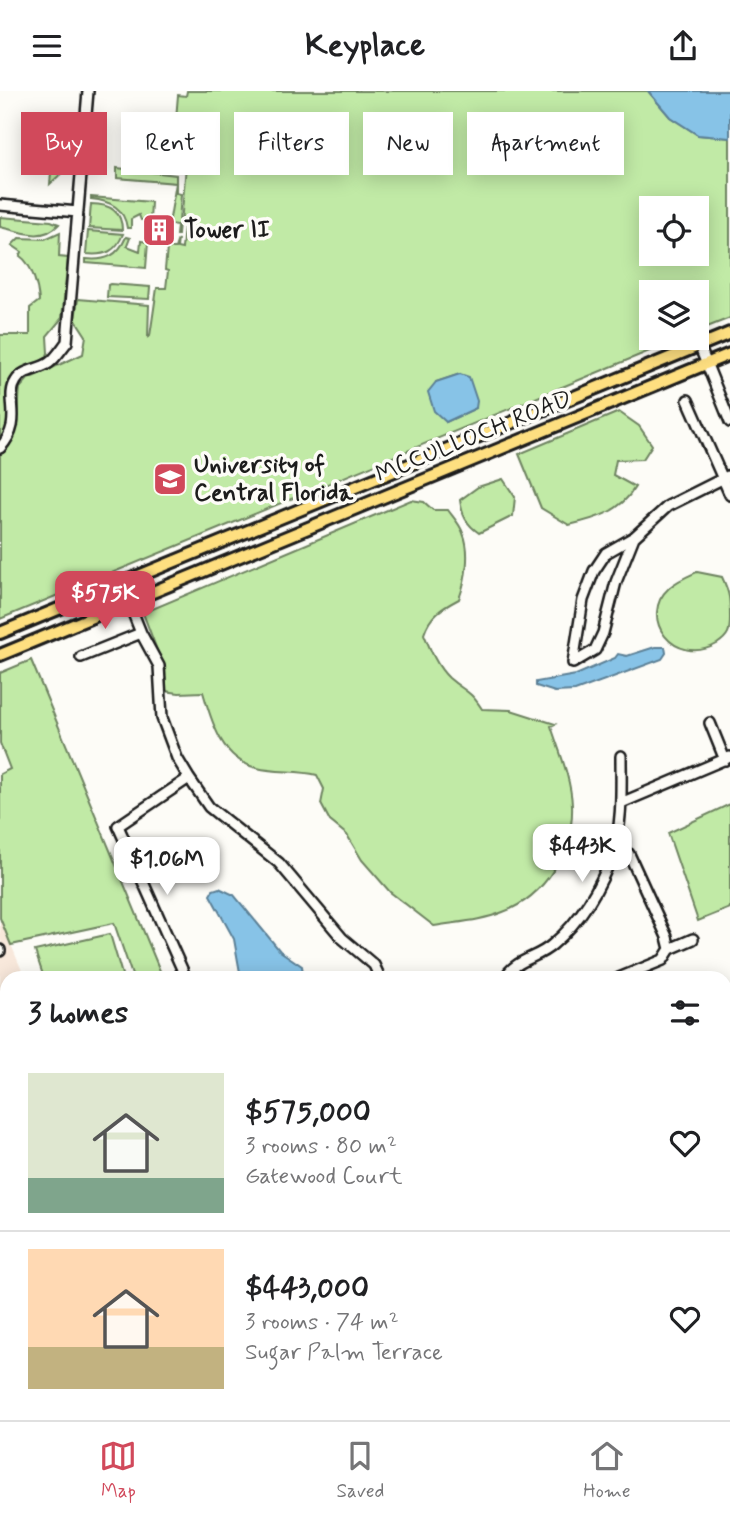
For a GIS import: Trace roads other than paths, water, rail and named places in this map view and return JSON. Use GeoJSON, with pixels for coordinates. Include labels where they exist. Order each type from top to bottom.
{"type":"FeatureCollection","features":[{"type":"Feature","properties":{"kind":"main road","name":"MCCULLOCH ROAD"},"geometry":{"type":"LineString","coordinates":[[709,341],[730,333]]}},
{"type":"Feature","properties":{"kind":"main road","name":"MCCULLOCH ROAD"},"geometry":{"type":"LineString","coordinates":[[0,633],[687,350]]}},
{"type":"Feature","properties":{"kind":"main road","name":"MCCULLOCH ROAD"},"geometry":{"type":"LineString","coordinates":[[0,655],[730,354]]}},
{"type":"Feature","properties":{"kind":"street"},"geometry":{"type":"LineString","coordinates":[[0,448],[12,430],[13,388],[16,380],[23,373],[50,362],[67,342],[88,91]]}},
{"type":"Feature","properties":{"kind":"street"},"geometry":{"type":"LineString","coordinates":[[0,205],[78,212]]}},
{"type":"Feature","properties":{"kind":"street"},"geometry":{"type":"LineString","coordinates":[[701,350],[730,422]]}},
{"type":"Feature","properties":{"kind":"street"},"geometry":{"type":"LineString","coordinates":[[688,400],[726,477],[730,495]]}},
{"type":"Feature","properties":{"kind":"street"},"geometry":{"type":"LineString","coordinates":[[634,537],[616,582],[603,633],[595,650],[573,663],[583,600],[594,571],[606,553],[634,537],[668,506],[726,477]]}},
{"type":"Feature","properties":{"kind":"street"},"geometry":{"type":"LineString","coordinates":[[121,583],[141,633],[159,666],[162,717],[177,758],[189,778],[209,807],[279,863],[342,938],[374,965],[377,971]]}},
{"type":"Feature","properties":{"kind":"street"},"geometry":{"type":"LineString","coordinates":[[81,657],[141,633]]}},
{"type":"Feature","properties":{"kind":"street"},"geometry":{"type":"LineString","coordinates":[[621,803],[727,758],[710,723]]}},
{"type":"Feature","properties":{"kind":"street"},"geometry":{"type":"LineString","coordinates":[[511,971],[515,966],[550,948],[564,935],[592,898],[613,851],[621,803],[621,756]]}},
{"type":"Feature","properties":{"kind":"street"},"geometry":{"type":"LineString","coordinates":[[184,971],[118,826],[189,778]]}},
{"type":"Feature","properties":{"kind":"street"},"geometry":{"type":"LineString","coordinates":[[613,851],[629,854],[670,949]]}},
{"type":"Feature","properties":{"kind":"street"},"geometry":{"type":"LineString","coordinates":[[636,971],[663,960],[670,949],[693,939]]}},
{"type":"Feature","properties":{"kind":"water"},"geometry":{"type":"Polygon","coordinates":[[[648,91],[730,91],[730,138],[698,135],[670,117],[648,91]]]}},
{"type":"Feature","properties":{"kind":"water"},"geometry":{"type":"Polygon","coordinates":[[[460,374],[469,377],[477,401],[476,408],[446,422],[434,411],[428,392],[436,382],[460,374]]]}},
{"type":"Feature","properties":{"kind":"water"},"geometry":{"type":"Polygon","coordinates":[[[655,647],[665,647],[666,653],[662,659],[575,691],[555,692],[536,686],[536,682],[576,675],[615,658],[618,654],[627,656],[655,647]]]}},
{"type":"Feature","properties":{"kind":"water"},"geometry":{"type":"Polygon","coordinates":[[[219,888],[234,895],[280,951],[302,966],[303,971],[240,971],[234,939],[210,895],[213,890],[219,888]]]}},
{"type":"Feature","properties":{"kind":"place","name":"Tower II"},"geometry":{"type":"Point","coordinates":[159,230]}},
{"type":"Feature","properties":{"kind":"place","name":"University of Central Florida"},"geometry":{"type":"Point","coordinates":[170,479]}}]}
